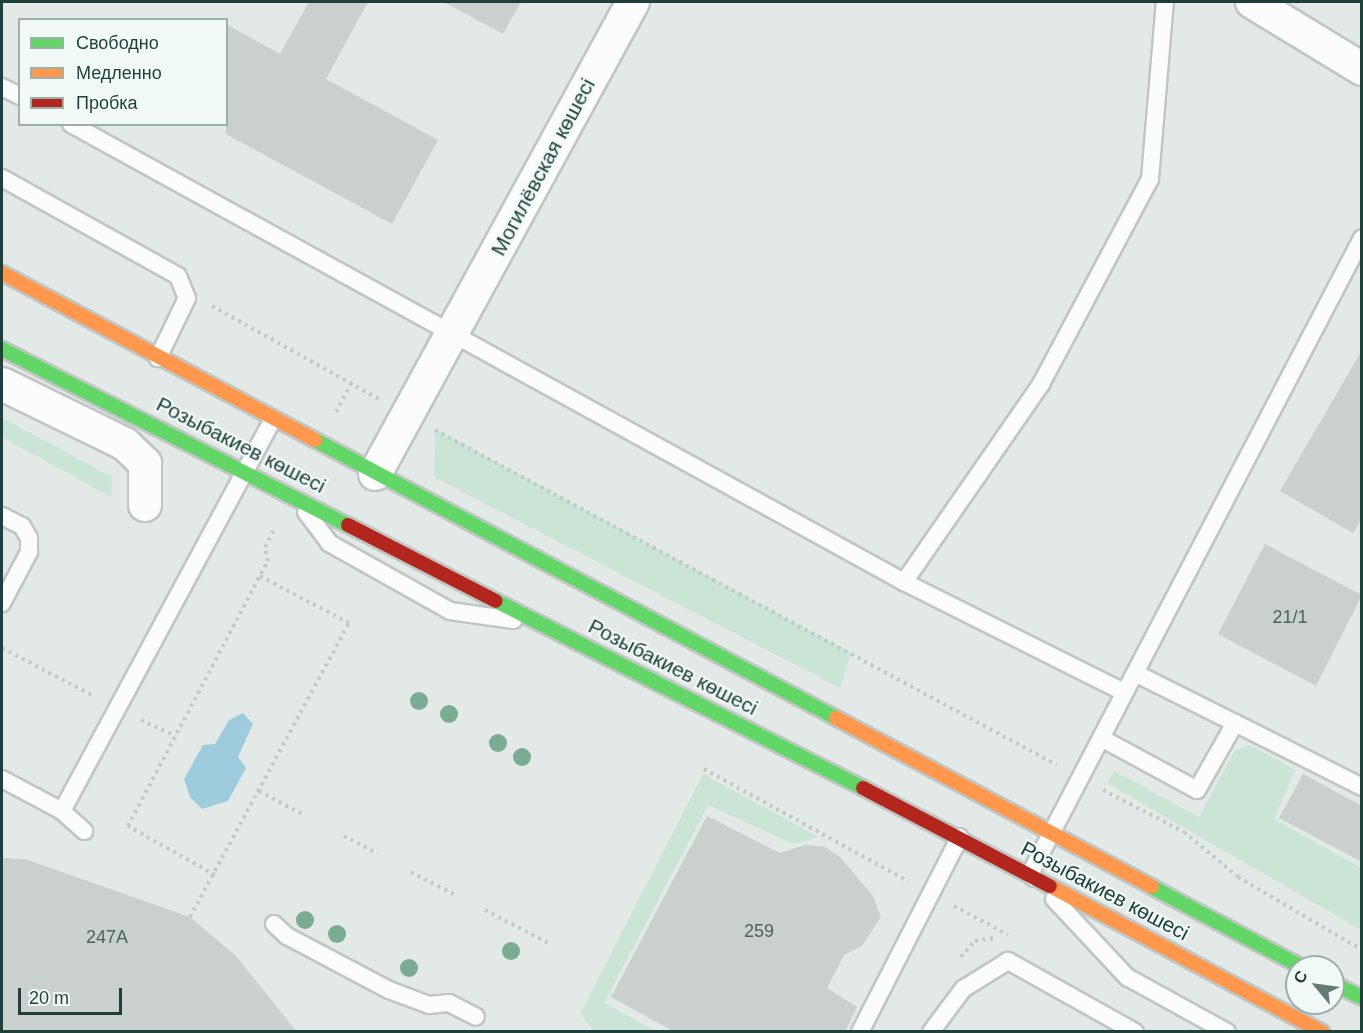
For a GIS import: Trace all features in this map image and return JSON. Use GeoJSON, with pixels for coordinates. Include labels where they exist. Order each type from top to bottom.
{"type":"FeatureCollection","features":[{"type":"Feature","properties":{"kind":"main road","name":"Розыбакиев көшесі"},"geometry":{"type":"LineString","coordinates":[[2,273],[272,420],[1285,958]]}},
{"type":"Feature","properties":{"kind":"main road","name":"Розыбакиев көшесі"},"geometry":{"type":"LineString","coordinates":[[2,349],[293,494],[960,837],[1322,1032]]}},
{"type":"Feature","properties":{"kind":"main road"},"geometry":{"type":"LineString","coordinates":[[1345,989],[1362,998]]}},
{"type":"Feature","properties":{"kind":"street","name":"Могилёвская көшесі"},"geometry":{"type":"LineString","coordinates":[[375,474],[633,2]]}},
{"type":"Feature","properties":{"kind":"street"},"geometry":{"type":"LineString","coordinates":[[1252,2],[1362,69]]}},
{"type":"Feature","properties":{"kind":"street"},"geometry":{"type":"LineString","coordinates":[[2,384],[125,444],[145,463],[145,505]]}},
{"type":"Feature","properties":{"kind":"lane"},"geometry":{"type":"LineString","coordinates":[[904,582],[1041,384],[1150,179],[1165,2]]}},
{"type":"Feature","properties":{"kind":"lane"},"geometry":{"type":"LineString","coordinates":[[2,87],[18,95]]}},
{"type":"Feature","properties":{"kind":"lane"},"geometry":{"type":"LineString","coordinates":[[75,126],[454,332],[904,582],[1124,692]]}},
{"type":"Feature","properties":{"kind":"lane"},"geometry":{"type":"LineString","coordinates":[[2,178],[178,276],[187,298],[158,358]]}},
{"type":"Feature","properties":{"kind":"lane"},"geometry":{"type":"LineString","coordinates":[[1227,1032],[1127,977],[1030,874],[1362,238]]}},
{"type":"Feature","properties":{"kind":"lane"},"geometry":{"type":"LineString","coordinates":[[62,812],[120,709],[243,471],[272,420]]}},
{"type":"Feature","properties":{"kind":"lane"},"geometry":{"type":"LineString","coordinates":[[293,494],[328,543],[450,611],[547,625]]}},
{"type":"Feature","properties":{"kind":"lane"},"geometry":{"type":"LineString","coordinates":[[2,516],[21,526],[29,538],[28,552],[2,603]]}},
{"type":"Feature","properties":{"kind":"lane"},"geometry":{"type":"LineString","coordinates":[[1135,673],[1362,787]]}},
{"type":"Feature","properties":{"kind":"lane"},"geometry":{"type":"LineString","coordinates":[[1101,738],[1197,790],[1235,723]]}},
{"type":"Feature","properties":{"kind":"lane"},"geometry":{"type":"LineString","coordinates":[[2,779],[62,812],[84,831]]}},
{"type":"Feature","properties":{"kind":"lane"},"geometry":{"type":"LineString","coordinates":[[860,1032],[960,837]]}},
{"type":"Feature","properties":{"kind":"lane"},"geometry":{"type":"LineString","coordinates":[[274,924],[287,936],[389,990],[429,1005],[449,1003],[476,1017]]}},
{"type":"Feature","properties":{"kind":"lane"},"geometry":{"type":"LineString","coordinates":[[931,1032],[963,989],[1008,961],[1135,1032]]}},
{"type":"Feature","properties":{"kind":"path"},"geometry":{"type":"LineString","coordinates":[[207,304],[1080,778],[1184,832],[1238,877],[1362,950]]}},
{"type":"Feature","properties":{"kind":"path"},"geometry":{"type":"LineString","coordinates":[[333,417],[351,384]]}},
{"type":"Feature","properties":{"kind":"path"},"geometry":{"type":"LineString","coordinates":[[215,874],[128,826],[268,561],[266,547],[277,524]]}},
{"type":"Feature","properties":{"kind":"path"},"geometry":{"type":"LineString","coordinates":[[190,917],[349,623],[260,576]]}},
{"type":"Feature","properties":{"kind":"path"},"geometry":{"type":"LineString","coordinates":[[2,648],[175,736]]}},
{"type":"Feature","properties":{"kind":"path"},"geometry":{"type":"LineString","coordinates":[[704,769],[1008,935]]}},
{"type":"Feature","properties":{"kind":"path"},"geometry":{"type":"LineString","coordinates":[[260,791],[304,815]]}},
{"type":"Feature","properties":{"kind":"path"},"geometry":{"type":"LineString","coordinates":[[344,836],[378,854]]}},
{"type":"Feature","properties":{"kind":"path"},"geometry":{"type":"LineString","coordinates":[[411,872],[457,896]]}},
{"type":"Feature","properties":{"kind":"path"},"geometry":{"type":"LineString","coordinates":[[485,910],[548,943]]}},
{"type":"Feature","properties":{"kind":"green space"},"geometry":{"type":"Polygon","coordinates":[[[2,418],[112,477],[111,497],[2,437],[2,418]]]}},
{"type":"Feature","properties":{"kind":"green space"},"geometry":{"type":"Polygon","coordinates":[[[435,429],[851,653],[840,688],[434,477],[435,429]]]}},
{"type":"Feature","properties":{"kind":"green space"},"geometry":{"type":"Polygon","coordinates":[[[1250,745],[1295,770],[1274,819],[1361,868],[1361,930],[1107,783],[1114,771],[1199,817],[1235,750],[1250,745]]]}},
{"type":"Feature","properties":{"kind":"green space"},"geometry":{"type":"Polygon","coordinates":[[[703,774],[818,837],[793,844],[708,805],[604,1003],[655,1031],[594,1031],[580,1014],[703,774]]]}},
{"type":"Feature","properties":{"kind":"water"},"geometry":{"type":"Polygon","coordinates":[[[243,713],[253,724],[238,757],[246,768],[228,801],[202,809],[190,797],[184,779],[203,745],[215,744],[229,720],[243,713]]]}},
{"type":"Feature","properties":{"kind":"building"},"geometry":{"type":"Polygon","coordinates":[[[309,2],[368,2],[326,79],[438,140],[392,224],[226,134],[226,126],[228,126],[228,25],[280,54],[309,2]]]}},
{"type":"Feature","properties":{"kind":"building"},"geometry":{"type":"Polygon","coordinates":[[[444,2],[521,2],[503,34],[444,2]]]}},
{"type":"Feature","properties":{"kind":"building"},"geometry":{"type":"Polygon","coordinates":[[[1362,350],[1362,518],[1353,533],[1280,491],[1362,350]]]}},
{"type":"Feature","properties":{"kind":"building"},"geometry":{"type":"Polygon","coordinates":[[[1265,544],[1362,595],[1316,686],[1218,634],[1265,544]]]}},
{"type":"Feature","properties":{"kind":"building"},"geometry":{"type":"Polygon","coordinates":[[[1303,774],[1362,806],[1362,862],[1279,818],[1303,774]]]}},
{"type":"Feature","properties":{"kind":"building"},"geometry":{"type":"Polygon","coordinates":[[[707,816],[780,853],[805,845],[825,847],[840,857],[873,896],[881,917],[862,946],[844,955],[827,988],[857,1007],[845,1032],[675,1032],[611,997],[707,816]]]}},
{"type":"Feature","properties":{"kind":"building"},"geometry":{"type":"Polygon","coordinates":[[[2,858],[25,859],[190,917],[236,956],[297,1032],[2,1032],[2,858]]]}},
{"type":"Feature","properties":{"kind":"traffic: fast"},"geometry":{"type":"LineString","coordinates":[[2,349],[348,525]]}},
{"type":"Feature","properties":{"kind":"traffic: fast"},"geometry":{"type":"LineString","coordinates":[[315,440],[836,718]]}},
{"type":"Feature","properties":{"kind":"traffic: fast"},"geometry":{"type":"LineString","coordinates":[[496,601],[863,788]]}},
{"type":"Feature","properties":{"kind":"traffic: fast"},"geometry":{"type":"LineString","coordinates":[[1152,887],[1285,958]]}},
{"type":"Feature","properties":{"kind":"traffic: fast"},"geometry":{"type":"LineString","coordinates":[[1345,989],[1362,998]]}},
{"type":"Feature","properties":{"kind":"traffic: slow"},"geometry":{"type":"LineString","coordinates":[[2,273],[315,440]]}},
{"type":"Feature","properties":{"kind":"traffic: slow"},"geometry":{"type":"LineString","coordinates":[[836,718],[1152,887]]}},
{"type":"Feature","properties":{"kind":"traffic: slow"},"geometry":{"type":"LineString","coordinates":[[1050,886],[1322,1032]]}},
{"type":"Feature","properties":{"kind":"traffic: jam"},"geometry":{"type":"LineString","coordinates":[[348,525],[496,601]]}},
{"type":"Feature","properties":{"kind":"traffic: jam"},"geometry":{"type":"LineString","coordinates":[[863,788],[1050,886]]}}]}
